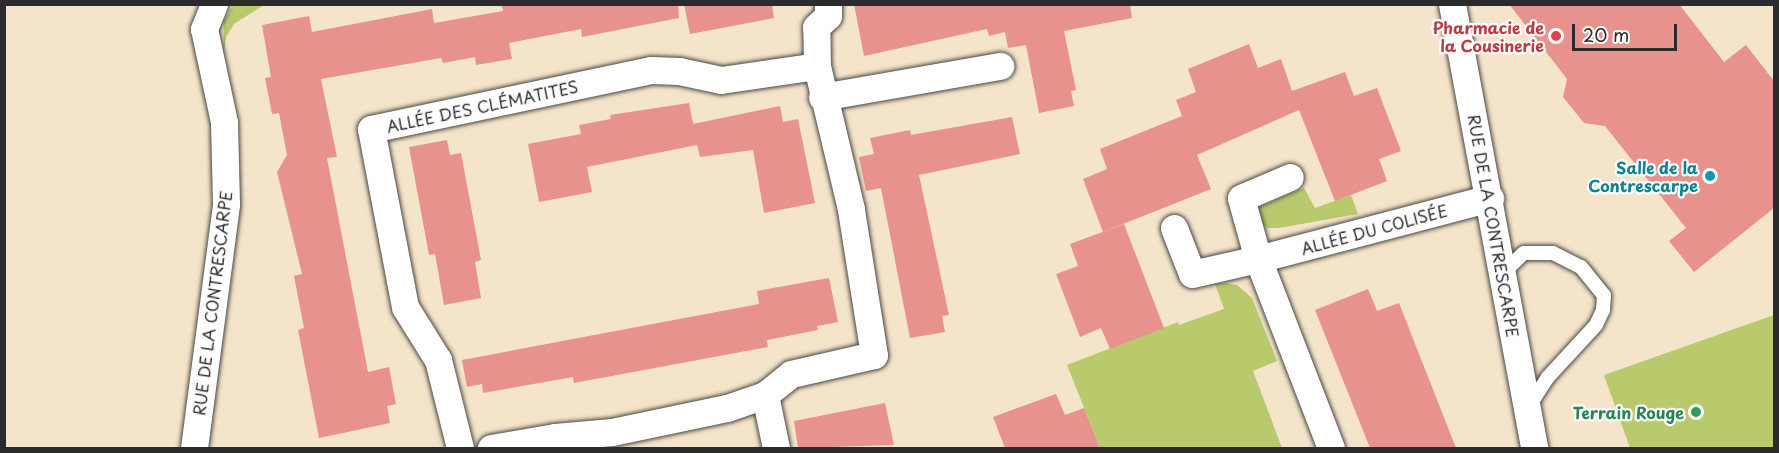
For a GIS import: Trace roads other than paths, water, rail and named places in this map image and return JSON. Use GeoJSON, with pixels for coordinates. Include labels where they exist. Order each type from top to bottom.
{"type":"FeatureCollection","features":[{"type":"Feature","properties":{"kind":"street"},"geometry":{"type":"LineString","coordinates":[[491,448],[555,436],[623,430],[727,408],[765,395],[791,374],[874,355],[851,209],[822,97],[817,66],[816,27],[828,16],[828,4]]}},
{"type":"Feature","properties":{"kind":"street","name":"RUE DE LA CONTRESCARPE"},"geometry":{"type":"LineString","coordinates":[[1452,4],[1490,198],[1501,276],[1534,448]]}},
{"type":"Feature","properties":{"kind":"street","name":"RUE DE LA CONTRESCARPE"},"geometry":{"type":"LineString","coordinates":[[194,448],[226,204],[224,122],[204,29],[205,8]]}},
{"type":"Feature","properties":{"kind":"street","name":"ALLÉE DES CLÉMATITES"},"geometry":{"type":"LineString","coordinates":[[460,448],[438,360],[405,308],[371,129],[651,70],[679,70],[721,80],[817,66]]}},
{"type":"Feature","properties":{"kind":"street"},"geometry":{"type":"LineString","coordinates":[[822,97],[1000,66]]}},
{"type":"Feature","properties":{"kind":"street"},"geometry":{"type":"LineString","coordinates":[[1290,177],[1241,198],[1258,259],[1331,448]]}},
{"type":"Feature","properties":{"kind":"street","name":"ALLÉE DU COLISÉE"},"geometry":{"type":"LineString","coordinates":[[1174,228],[1192,274],[1490,198]]}},
{"type":"Feature","properties":{"kind":"street"},"geometry":{"type":"LineString","coordinates":[[765,395],[776,448]]}},
{"type":"Feature","properties":{"kind":"lane"},"geometry":{"type":"LineString","coordinates":[[1501,276],[1517,256],[1532,251],[1553,253],[1581,267],[1604,295],[1604,310],[1596,325],[1548,377],[1527,410]]}},
{"type":"Feature","properties":{"kind":"place","name":"Pharmacie de la Cousinerie"},"geometry":{"type":"Point","coordinates":[1556,36]}},
{"type":"Feature","properties":{"kind":"place","name":"Salle de la Contrescarpe"},"geometry":{"type":"Point","coordinates":[1710,176]}},
{"type":"Feature","properties":{"kind":"place","name":"Terrain Rouge"},"geometry":{"type":"Point","coordinates":[1696,412]}}]}
